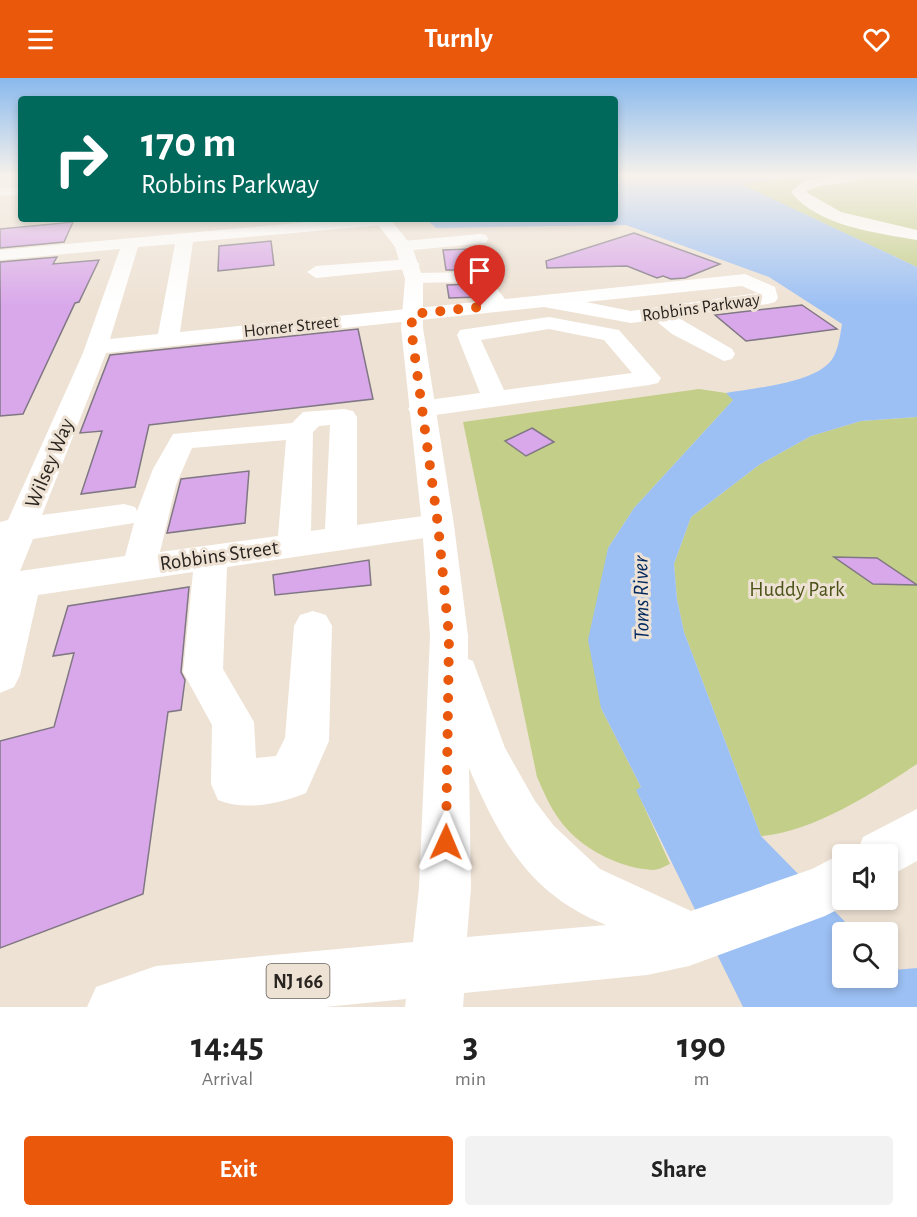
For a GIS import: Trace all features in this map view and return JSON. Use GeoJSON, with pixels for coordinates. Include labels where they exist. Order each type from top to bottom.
{"type":"FeatureCollection","features":[{"type":"Feature","properties":{"kind":"street"},"geometry":{"type":"LineString","coordinates":[[850,219],[864,225],[917,235]]}},
{"type":"Feature","properties":{"kind":"street"},"geometry":{"type":"LineString","coordinates":[[0,255],[86,253],[144,237],[188,236],[227,226],[316,222]]}},
{"type":"Feature","properties":{"kind":"street"},"geometry":{"type":"LineString","coordinates":[[385,222],[409,263],[413,314],[411,328],[438,525],[449,636],[445,888],[437,987]]}},
{"type":"Feature","properties":{"kind":"street"},"geometry":{"type":"LineString","coordinates":[[168,339],[188,236]]}},
{"type":"Feature","properties":{"kind":"street","name":"Wilsey Way"},"geometry":{"type":"LineString","coordinates":[[0,675],[11,531],[144,237]]}},
{"type":"Feature","properties":{"kind":"street"},"geometry":{"type":"LineString","coordinates":[[315,272],[409,263],[480,239]]}},
{"type":"Feature","properties":{"kind":"street"},"geometry":{"type":"LineString","coordinates":[[409,263],[477,276],[500,305]]}},
{"type":"Feature","properties":{"kind":"street","name":"Robbins Parkway"},"geometry":{"type":"LineString","coordinates":[[413,314],[500,305],[542,309],[631,316],[768,298],[768,291],[745,280],[542,309]]}},
{"type":"Feature","properties":{"kind":"street"},"geometry":{"type":"LineString","coordinates":[[336,300],[340,321]]}},
{"type":"Feature","properties":{"kind":"street"},"geometry":{"type":"LineString","coordinates":[[421,409],[495,399],[649,378],[611,335],[542,309],[468,335],[495,399]]}},
{"type":"Feature","properties":{"kind":"street"},"geometry":{"type":"LineString","coordinates":[[658,313],[680,329],[724,354]]}},
{"type":"Feature","properties":{"kind":"street","name":"Horner Street"},"geometry":{"type":"LineString","coordinates":[[96,347],[168,339],[314,329],[340,321],[413,314]]}},
{"type":"Feature","properties":{"kind":"street"},"geometry":{"type":"LineString","coordinates":[[294,544],[300,431],[312,418],[344,417],[340,538]]}},
{"type":"Feature","properties":{"kind":"street"},"geometry":{"type":"LineString","coordinates":[[139,567],[162,482],[172,455],[183,440],[300,431]]}},
{"type":"Feature","properties":{"kind":"street"},"geometry":{"type":"LineString","coordinates":[[11,531],[124,515]]}},
{"type":"Feature","properties":{"kind":"street","name":"Robbins Street"},"geometry":{"type":"LineString","coordinates":[[8,583],[438,525]]}},
{"type":"Feature","properties":{"kind":"street"},"geometry":{"type":"LineString","coordinates":[[209,557],[211,579],[203,672],[233,722],[234,784],[290,777],[308,741],[313,626]]}},
{"type":"Feature","properties":{"kind":"street"},"geometry":{"type":"LineString","coordinates":[[449,636],[469,710],[497,784],[533,840],[583,888],[633,909],[689,939]]}},
{"type":"Feature","properties":{"kind":"street"},"geometry":{"type":"LineString","coordinates":[[898,844],[917,832]]}},
{"type":"Feature","properties":{"kind":"street","name":"NJ 166"},"geometry":{"type":"LineString","coordinates":[[150,1003],[437,987],[519,962],[646,948],[689,939],[832,885]]}},
{"type":"Feature","properties":{"kind":"green space"},"geometry":{"type":"Polygon","coordinates":[[[815,219],[917,219],[917,267],[815,219]]]}},
{"type":"Feature","properties":{"kind":"green space"},"geometry":{"type":"Polygon","coordinates":[[[699,389],[726,393],[734,399],[634,508],[608,548],[601,708],[641,787],[637,791],[670,864],[655,870],[642,869],[618,862],[584,845],[553,811],[537,777],[463,422],[699,389]]]}},
{"type":"Feature","properties":{"kind":"green space","name":"Huddy Park"},"geometry":{"type":"Polygon","coordinates":[[[917,417],[917,764],[863,798],[822,819],[781,833],[761,836],[684,632],[677,599],[674,564],[691,517],[759,465],[811,436],[861,421],[917,417]]]}},
{"type":"Feature","properties":{"kind":"water","name":"Toms River"},"geometry":{"type":"Polygon","coordinates":[[[816,219],[917,267],[917,417],[861,421],[811,436],[759,465],[691,517],[674,564],[677,599],[684,632],[761,836],[845,922],[832,922],[832,988],[898,988],[898,970],[917,968],[917,1007],[743,1007],[636,790],[641,787],[601,708],[588,640],[608,548],[634,508],[733,400],[726,393],[794,381],[819,371],[834,356],[842,324],[769,277],[626,225],[436,228],[429,222],[816,219]]]}},
{"type":"Feature","properties":{"kind":"building"},"geometry":{"type":"Polygon","coordinates":[[[73,222],[64,242],[0,248],[0,229],[73,222]]]}},
{"type":"Feature","properties":{"kind":"building"},"geometry":{"type":"Polygon","coordinates":[[[634,233],[720,264],[685,278],[671,279],[663,276],[657,278],[627,266],[547,268],[546,261],[634,233]]]}},
{"type":"Feature","properties":{"kind":"building"},"geometry":{"type":"Polygon","coordinates":[[[271,241],[274,265],[218,271],[219,246],[271,241]]]}},
{"type":"Feature","properties":{"kind":"building"},"geometry":{"type":"Polygon","coordinates":[[[470,249],[474,270],[446,270],[443,250],[470,249]]]}},
{"type":"Feature","properties":{"kind":"building"},"geometry":{"type":"Polygon","coordinates":[[[57,257],[53,264],[99,260],[79,302],[75,303],[23,414],[0,416],[0,262],[57,257]]]}},
{"type":"Feature","properties":{"kind":"building"},"geometry":{"type":"Polygon","coordinates":[[[471,284],[479,297],[449,298],[447,285],[471,284]]]}},
{"type":"Feature","properties":{"kind":"building"},"geometry":{"type":"Polygon","coordinates":[[[802,305],[837,329],[746,341],[715,315],[802,305]]]}},
{"type":"Feature","properties":{"kind":"building"},"geometry":{"type":"Polygon","coordinates":[[[358,329],[373,399],[149,425],[135,487],[81,494],[102,431],[80,433],[110,355],[358,329]]]}},
{"type":"Feature","properties":{"kind":"building"},"geometry":{"type":"Polygon","coordinates":[[[532,428],[554,442],[526,456],[505,441],[532,428]]]}},
{"type":"Feature","properties":{"kind":"building"},"geometry":{"type":"Polygon","coordinates":[[[249,471],[245,523],[167,533],[181,479],[249,471]]]}},
{"type":"Feature","properties":{"kind":"building"},"geometry":{"type":"Polygon","coordinates":[[[834,557],[877,558],[917,585],[873,584],[834,557]]]}},
{"type":"Feature","properties":{"kind":"building"},"geometry":{"type":"Polygon","coordinates":[[[369,560],[371,585],[275,595],[273,575],[369,560]]]}},
{"type":"Feature","properties":{"kind":"building"},"geometry":{"type":"Polygon","coordinates":[[[189,587],[181,672],[185,680],[181,710],[168,712],[143,894],[0,948],[0,741],[54,727],[74,653],[53,656],[68,606],[189,587]]]}},
{"type":"Feature","properties":{"kind":"route"},"geometry":{"type":"LineString","coordinates":[[446,842],[449,636],[438,525],[411,328],[413,314],[480,307]]}}]}
